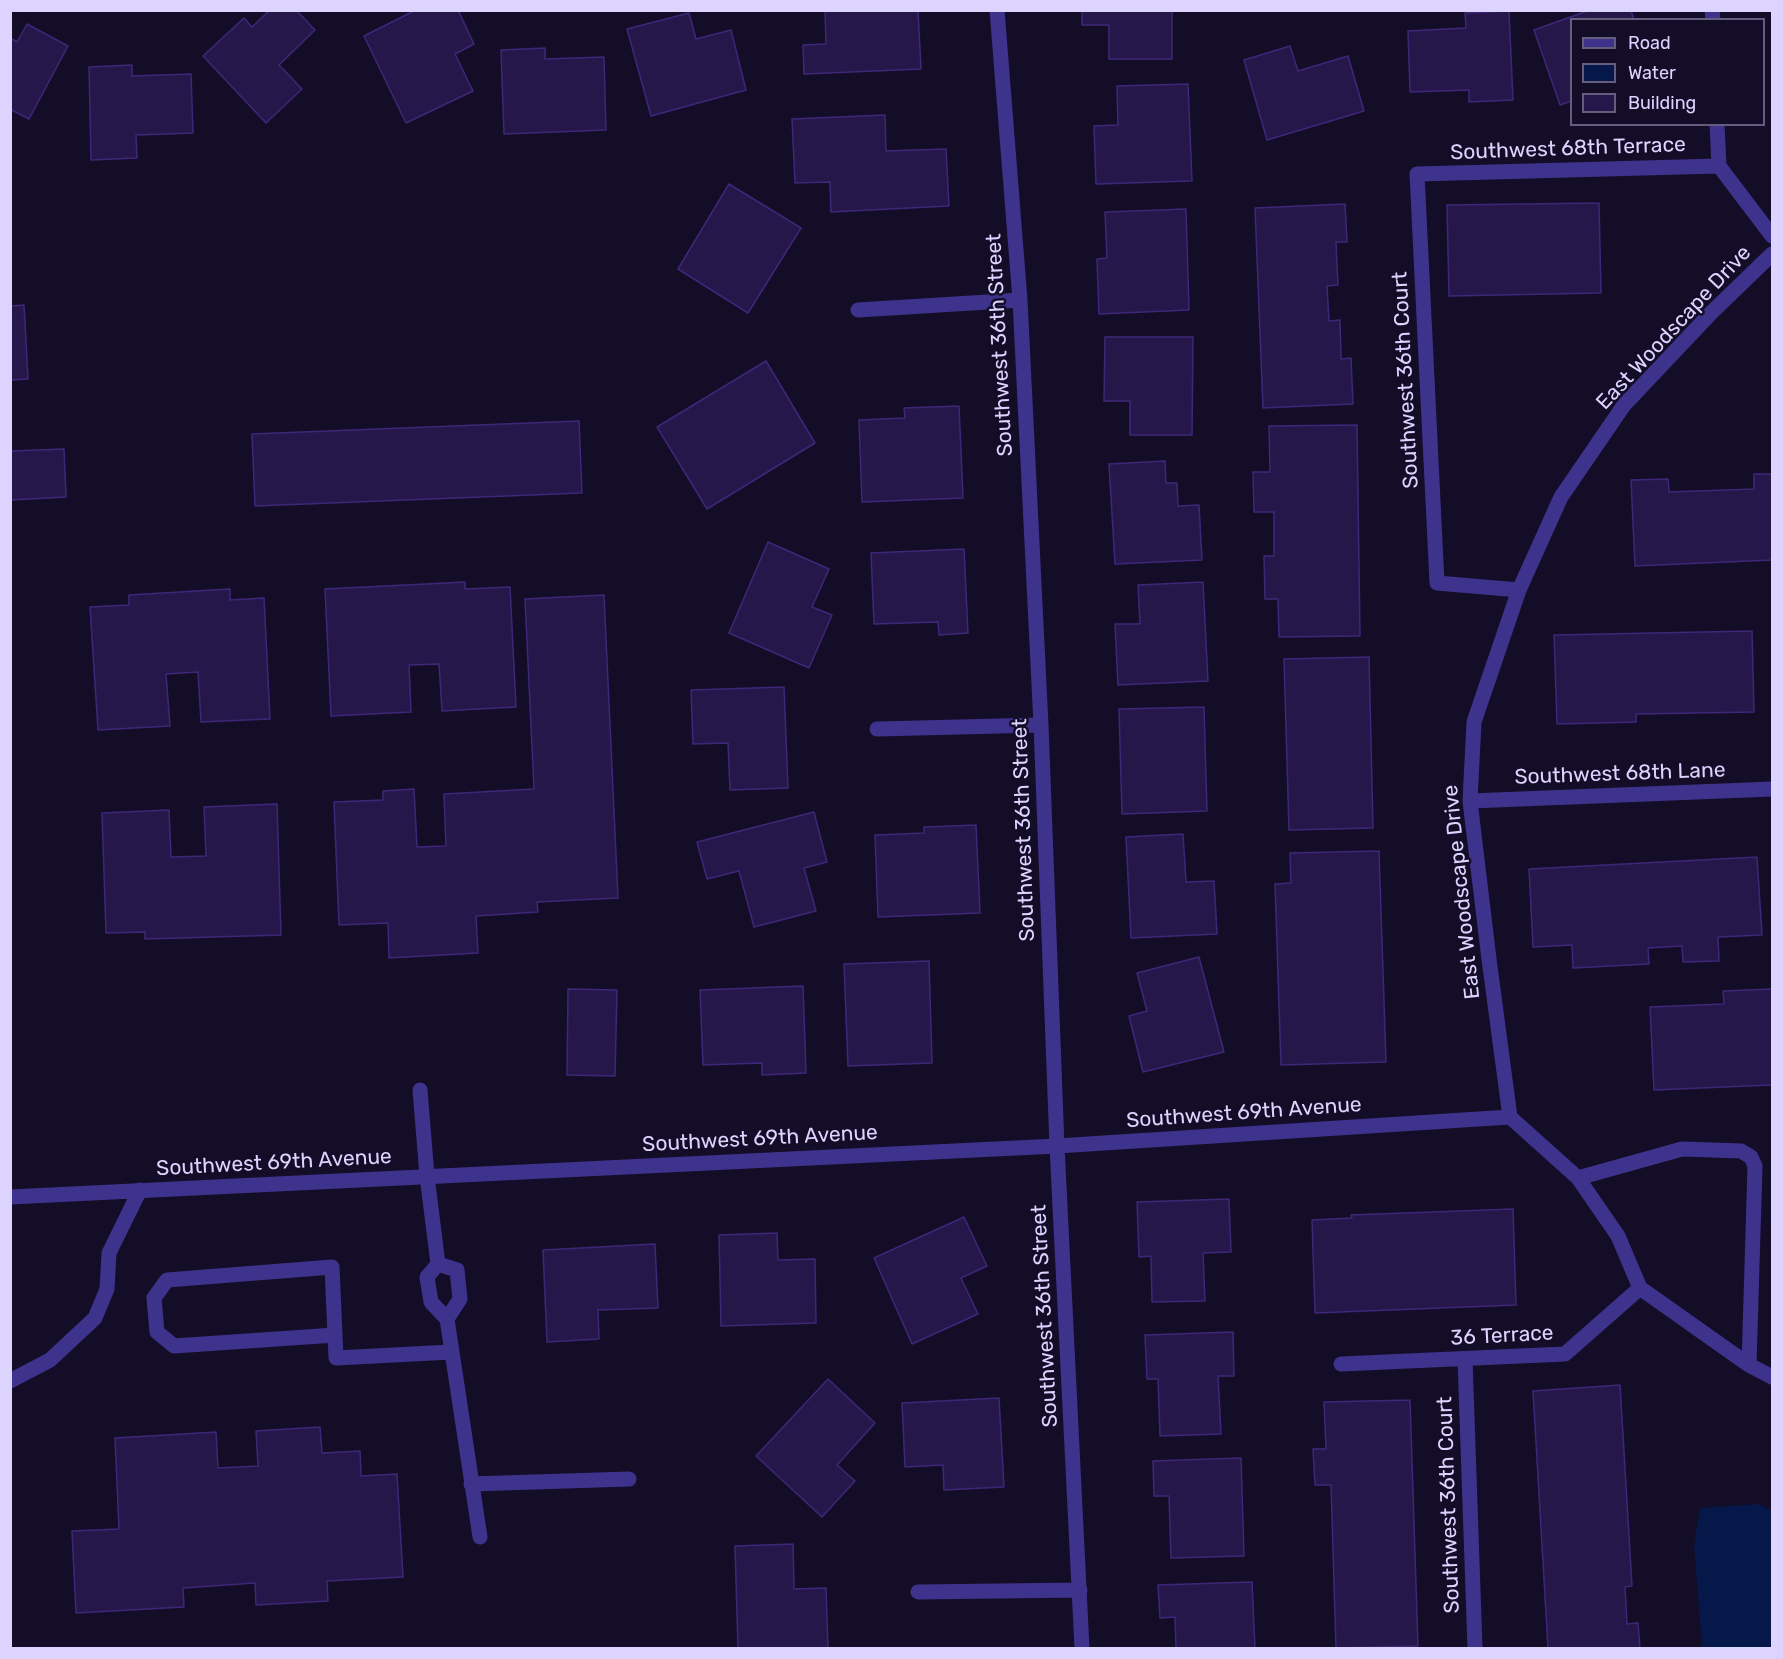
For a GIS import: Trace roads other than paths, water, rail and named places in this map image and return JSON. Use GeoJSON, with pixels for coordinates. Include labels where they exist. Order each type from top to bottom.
{"type":"FeatureCollection","features":[{"type":"Feature","properties":{"kind":"street","name":"Southwest 36th Street"},"geometry":{"type":"LineString","coordinates":[[997,10],[1020,300],[1041,725],[1057,1146],[1082,1648]]}},
{"type":"Feature","properties":{"kind":"street"},"geometry":{"type":"LineString","coordinates":[[1717,126],[1719,166],[1773,236]]}},
{"type":"Feature","properties":{"kind":"street","name":"Southwest 68th Terrace"},"geometry":{"type":"LineString","coordinates":[[1418,174],[1719,166]]}},
{"type":"Feature","properties":{"kind":"street","name":"Southwest 36th Court"},"geometry":{"type":"LineString","coordinates":[[1418,174],[1437,583],[1519,590]]}},
{"type":"Feature","properties":{"kind":"street","name":"East Woodscape Drive"},"geometry":{"type":"LineString","coordinates":[[1510,1117],[1470,801],[1474,722],[1519,590],[1561,497],[1624,405],[1711,313],[1773,254]]}},
{"type":"Feature","properties":{"kind":"street"},"geometry":{"type":"LineString","coordinates":[[858,310],[1020,300]]}},
{"type":"Feature","properties":{"kind":"street"},"geometry":{"type":"LineString","coordinates":[[877,729],[1041,725]]}},
{"type":"Feature","properties":{"kind":"street","name":"Southwest 68th Lane"},"geometry":{"type":"LineString","coordinates":[[1470,801],[1773,789]]}},
{"type":"Feature","properties":{"kind":"street"},"geometry":{"type":"LineString","coordinates":[[420,1090],[427,1176],[438,1264],[427,1277],[431,1302],[447,1319],[480,1537]]}},
{"type":"Feature","properties":{"kind":"street"},"geometry":{"type":"LineString","coordinates":[[1510,1117],[1578,1178],[1618,1236],[1640,1288],[1749,1365],[1773,1377]]}},
{"type":"Feature","properties":{"kind":"street","name":"Southwest 69th Avenue"},"geometry":{"type":"LineString","coordinates":[[10,1197],[1057,1146],[1510,1117]]}},
{"type":"Feature","properties":{"kind":"street"},"geometry":{"type":"LineString","coordinates":[[1578,1178],[1683,1149],[1741,1151],[1751,1157],[1755,1166],[1749,1365]]}},
{"type":"Feature","properties":{"kind":"street"},"geometry":{"type":"LineString","coordinates":[[10,1381],[50,1360],[95,1318],[107,1289],[109,1253],[140,1190]]}},
{"type":"Feature","properties":{"kind":"street"},"geometry":{"type":"LineString","coordinates":[[438,1264],[457,1270],[460,1299],[447,1319]]}},
{"type":"Feature","properties":{"kind":"street"},"geometry":{"type":"LineString","coordinates":[[335,1335],[174,1346],[157,1332],[154,1298],[166,1280],[332,1268],[335,1335],[336,1358],[452,1352]]}},
{"type":"Feature","properties":{"kind":"street","name":"36 Terrace"},"geometry":{"type":"LineString","coordinates":[[1341,1364],[1565,1354],[1640,1288]]}},
{"type":"Feature","properties":{"kind":"street","name":"Southwest 36th Court"},"geometry":{"type":"LineString","coordinates":[[1465,1359],[1475,1648]]}},
{"type":"Feature","properties":{"kind":"street"},"geometry":{"type":"LineString","coordinates":[[471,1484],[629,1479]]}},
{"type":"Feature","properties":{"kind":"street"},"geometry":{"type":"LineString","coordinates":[[918,1592],[1080,1590]]}},
{"type":"Feature","properties":{"kind":"water"},"geometry":{"type":"Polygon","coordinates":[[[1759,1504],[1772,1511],[1772,1648],[1702,1648],[1694,1545],[1700,1508],[1759,1504]]]}}]}
